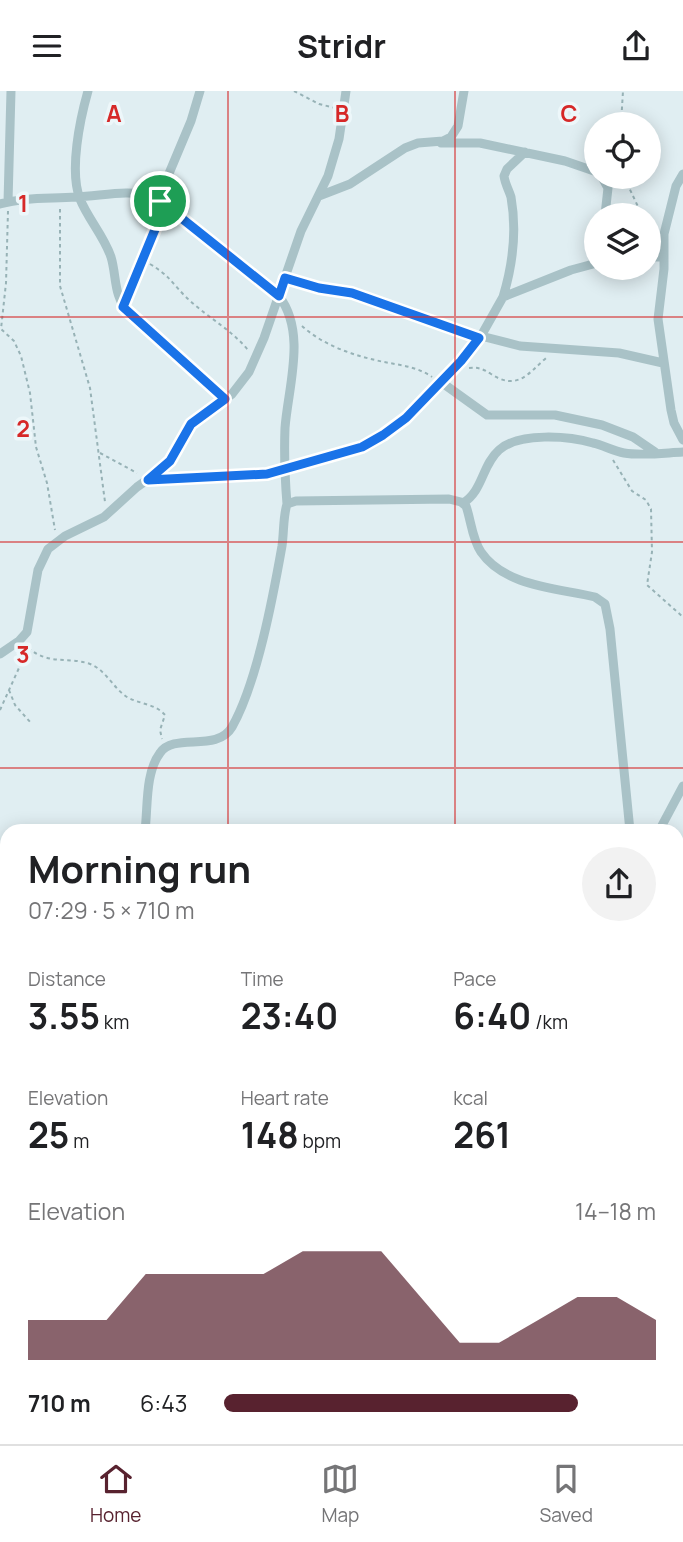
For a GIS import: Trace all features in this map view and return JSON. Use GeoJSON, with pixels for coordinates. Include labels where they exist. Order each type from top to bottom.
{"type":"FeatureCollection","features":[{"type":"Feature","properties":{"kind":"street"},"geometry":{"type":"LineString","coordinates":[[11,91],[4,203],[27,198],[130,193],[147,195],[160,201],[279,296],[291,322],[294,358],[285,431],[287,504],[282,547],[255,664],[233,725],[224,736],[164,748],[153,767],[146,824]]}},
{"type":"Feature","properties":{"kind":"street"},"geometry":{"type":"LineString","coordinates":[[88,91],[78,143],[79,197],[109,252],[115,286],[123,307],[225,399]]}},
{"type":"Feature","properties":{"kind":"street"},"geometry":{"type":"LineString","coordinates":[[123,307],[156,227],[165,183],[191,121],[200,91]]}},
{"type":"Feature","properties":{"kind":"street"},"geometry":{"type":"LineString","coordinates":[[0,654],[27,632],[44,553],[56,542],[104,517],[170,461],[191,424],[241,384],[255,359],[301,231],[325,184],[333,159],[345,91]]}},
{"type":"Feature","properties":{"kind":"street"},"geometry":{"type":"LineString","coordinates":[[317,197],[350,184],[395,153],[416,144],[446,140],[456,131],[464,91]]}},
{"type":"Feature","properties":{"kind":"street"},"geometry":{"type":"LineString","coordinates":[[433,142],[480,143],[584,168]]}},
{"type":"Feature","properties":{"kind":"street"},"geometry":{"type":"LineString","coordinates":[[146,481],[259,475],[286,470],[356,449],[406,418],[450,373],[480,337],[503,297],[513,266],[514,236],[510,195],[504,176],[507,169],[525,152]]}},
{"type":"Feature","properties":{"kind":"street"},"geometry":{"type":"LineString","coordinates":[[683,174],[676,186],[666,225],[658,319],[674,423],[683,440]]}},
{"type":"Feature","properties":{"kind":"street"},"geometry":{"type":"LineString","coordinates":[[503,297],[584,266]]}},
{"type":"Feature","properties":{"kind":"street"},"geometry":{"type":"LineString","coordinates":[[285,278],[319,288],[352,293],[480,337],[520,346],[619,353],[663,363]]}},
{"type":"Feature","properties":{"kind":"street"},"geometry":{"type":"LineString","coordinates":[[441,382],[487,415],[555,415],[602,425],[633,437],[656,453]]}},
{"type":"Feature","properties":{"kind":"street"},"geometry":{"type":"LineString","coordinates":[[463,503],[477,491],[495,455],[507,446],[548,437],[573,439],[624,453],[683,452]]}},
{"type":"Feature","properties":{"kind":"street"},"geometry":{"type":"LineString","coordinates":[[287,504],[296,501],[449,499],[463,503]]}},
{"type":"Feature","properties":{"kind":"street"},"geometry":{"type":"LineString","coordinates":[[463,503],[478,547],[494,565],[528,582],[595,597],[605,604],[610,628],[629,824]]}},
{"type":"Feature","properties":{"kind":"street"},"geometry":{"type":"LineString","coordinates":[[663,824],[683,786]]}},
{"type":"Feature","properties":{"kind":"path"},"geometry":{"type":"LineString","coordinates":[[294,91],[319,104],[343,110]]}},
{"type":"Feature","properties":{"kind":"path"},"geometry":{"type":"LineString","coordinates":[[622,112],[623,91]]}},
{"type":"Feature","properties":{"kind":"path"},"geometry":{"type":"LineString","coordinates":[[59,198],[60,286],[90,388],[105,503],[104,517]]}},
{"type":"Feature","properties":{"kind":"path"},"geometry":{"type":"LineString","coordinates":[[4,203],[6,283],[1,326],[14,341],[21,356],[56,542]]}},
{"type":"Feature","properties":{"kind":"path"},"geometry":{"type":"LineString","coordinates":[[144,260],[173,281],[184,295],[240,340],[255,359]]}},
{"type":"Feature","properties":{"kind":"path"},"geometry":{"type":"LineString","coordinates":[[297,320],[314,336],[334,346],[355,355],[420,370],[441,382]]}},
{"type":"Feature","properties":{"kind":"path"},"geometry":{"type":"LineString","coordinates":[[450,373],[478,367],[503,380],[514,381],[535,370],[545,358],[563,349]]}},
{"type":"Feature","properties":{"kind":"path"},"geometry":{"type":"LineString","coordinates":[[604,446],[632,491],[646,500],[651,509],[652,552],[647,585],[683,617]]}},
{"type":"Feature","properties":{"kind":"path"},"geometry":{"type":"LineString","coordinates":[[99,452],[117,464],[127,466],[146,481]]}},
{"type":"Feature","properties":{"kind":"path"},"geometry":{"type":"LineString","coordinates":[[0,710],[28,647],[38,656],[51,660],[93,666],[125,696],[164,713],[160,730],[164,748]]}},
{"type":"Feature","properties":{"kind":"path"},"geometry":{"type":"LineString","coordinates":[[9,689],[15,705],[31,723]]}},
{"type":"Feature","properties":{"kind":"route"},"geometry":{"type":"LineString","coordinates":[[160,201],[279,296],[285,278],[319,288],[352,293],[479,338],[461,361],[406,418],[362,447],[267,474],[148,480],[170,461],[191,424],[225,399],[123,307],[156,227],[160,201]]}}]}
